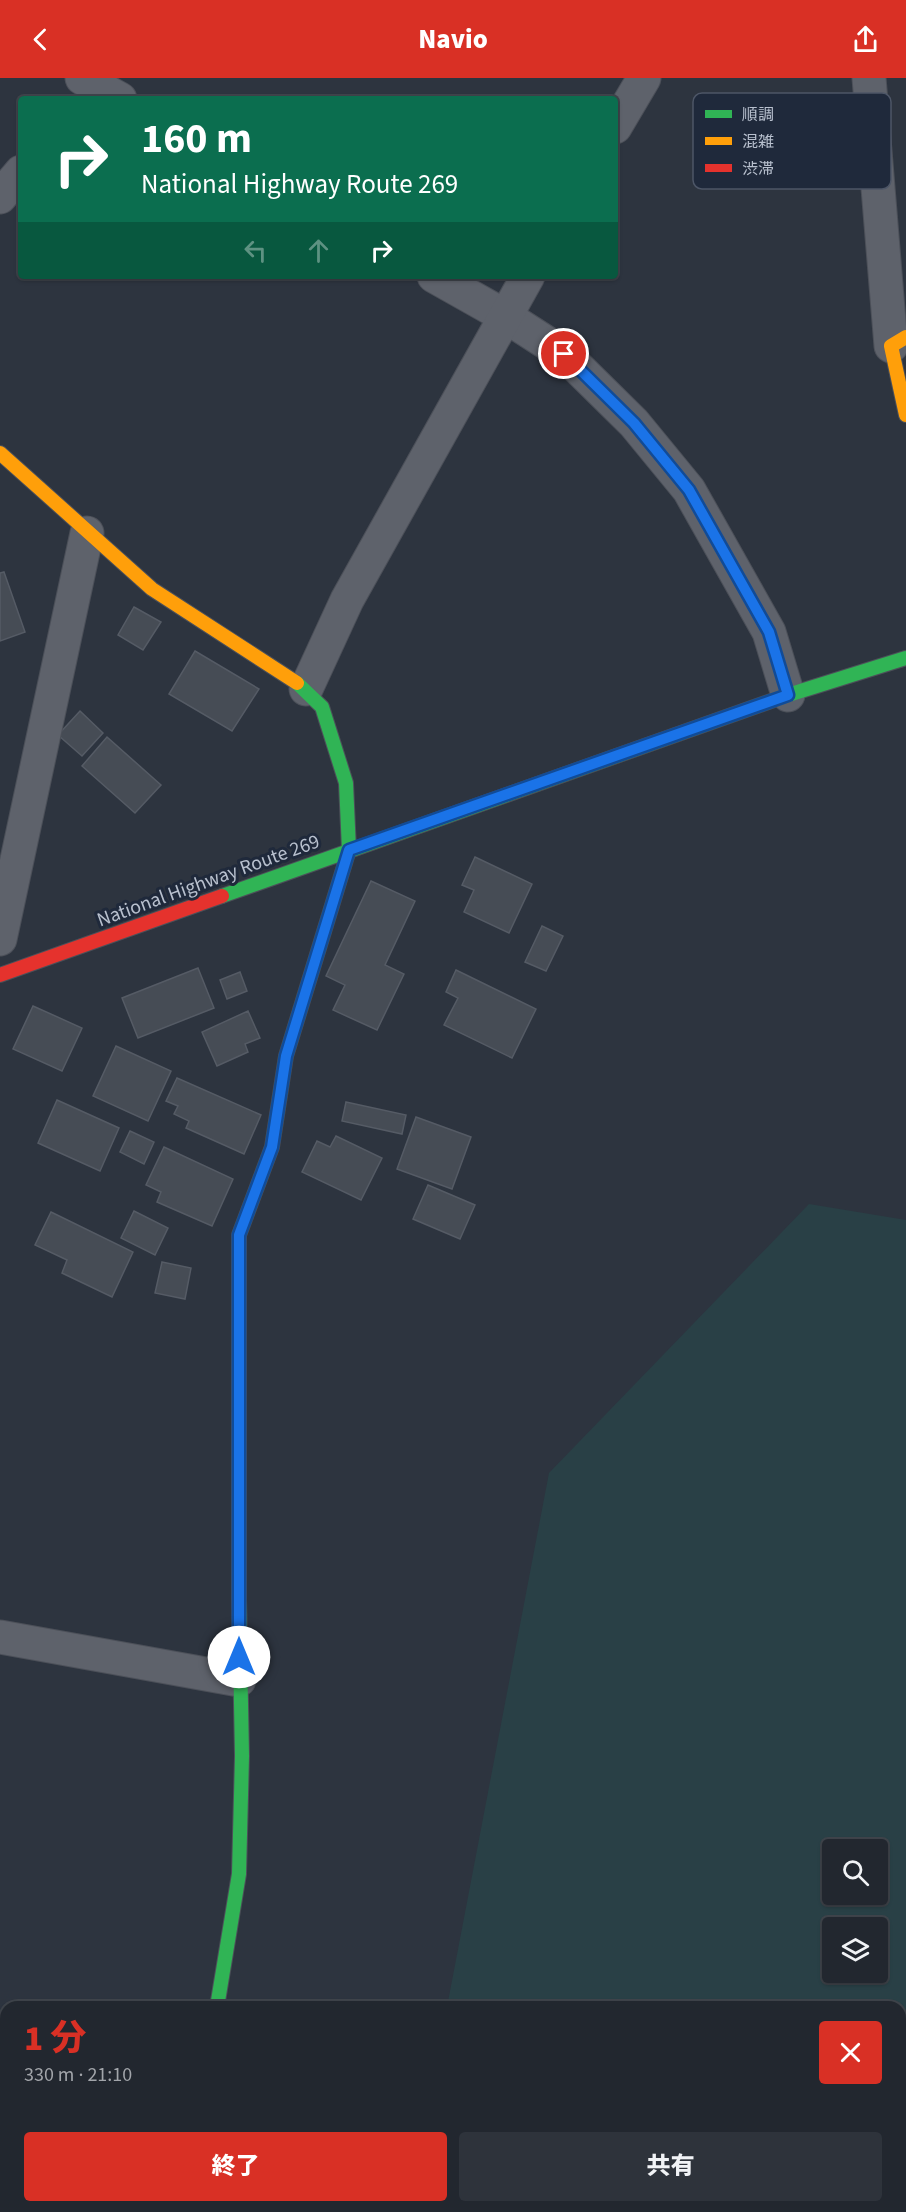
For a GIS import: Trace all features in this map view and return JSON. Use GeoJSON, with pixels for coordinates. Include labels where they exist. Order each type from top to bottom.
{"type":"FeatureCollection","features":[{"type":"Feature","properties":{"kind":"main road"},"geometry":{"type":"LineString","coordinates":[[898,341],[906,416]]}},
{"type":"Feature","properties":{"kind":"main road"},"geometry":{"type":"LineString","coordinates":[[0,453],[152,589],[306,689],[322,707],[346,783],[349,850],[286,1056],[272,1147],[239,1235],[239,1680],[242,1756],[239,1874],[219,2001]]}},
{"type":"Feature","properties":{"kind":"main road","name":"National Highway Route 269"},"geometry":{"type":"LineString","coordinates":[[0,975],[788,695],[906,658]]}},
{"type":"Feature","properties":{"kind":"street"},"geometry":{"type":"LineString","coordinates":[[618,122],[644,78]]}},
{"type":"Feature","properties":{"kind":"street"},"geometry":{"type":"LineString","coordinates":[[869,78],[871,93]]}},
{"type":"Feature","properties":{"kind":"street"},"geometry":{"type":"LineString","coordinates":[[0,197],[18,176]]}},
{"type":"Feature","properties":{"kind":"street"},"geometry":{"type":"LineString","coordinates":[[881,189],[898,341]]}},
{"type":"Feature","properties":{"kind":"street"},"geometry":{"type":"LineString","coordinates":[[439,279],[505,316],[564,354],[634,423],[689,490],[769,632],[788,695]]}},
{"type":"Feature","properties":{"kind":"street"},"geometry":{"type":"LineString","coordinates":[[306,689],[347,600],[526,279]]}},
{"type":"Feature","properties":{"kind":"street"},"geometry":{"type":"LineString","coordinates":[[0,939],[87,533]]}},
{"type":"Feature","properties":{"kind":"street"},"geometry":{"type":"LineString","coordinates":[[0,1637],[239,1680]]}},
{"type":"Feature","properties":{"kind":"green space"},"geometry":{"type":"Polygon","coordinates":[[[809,1204],[906,1220],[906,2001],[448,2001],[549,1473],[809,1204]]]}},
{"type":"Feature","properties":{"kind":"building"},"geometry":{"type":"Polygon","coordinates":[[[4,572],[25,632],[0,641],[0,573],[4,572]]]}},
{"type":"Feature","properties":{"kind":"building"},"geometry":{"type":"Polygon","coordinates":[[[134,607],[161,622],[143,650],[118,635],[134,607]]]}},
{"type":"Feature","properties":{"kind":"building"},"geometry":{"type":"Polygon","coordinates":[[[195,651],[259,689],[232,731],[169,694],[195,651]]]}},
{"type":"Feature","properties":{"kind":"building"},"geometry":{"type":"Polygon","coordinates":[[[80,711],[103,733],[82,756],[58,735],[80,711]]]}},
{"type":"Feature","properties":{"kind":"building"},"geometry":{"type":"Polygon","coordinates":[[[107,737],[161,785],[135,813],[82,766],[107,737]]]}},
{"type":"Feature","properties":{"kind":"building"},"geometry":{"type":"Polygon","coordinates":[[[475,857],[532,884],[509,933],[464,912],[474,890],[462,885],[475,857]]]}},
{"type":"Feature","properties":{"kind":"building"},"geometry":{"type":"Polygon","coordinates":[[[371,881],[415,901],[385,965],[404,974],[377,1030],[333,1010],[345,985],[326,976],[371,881]]]}},
{"type":"Feature","properties":{"kind":"building"},"geometry":{"type":"Polygon","coordinates":[[[542,926],[563,936],[546,971],[525,962],[542,926]]]}},
{"type":"Feature","properties":{"kind":"building"},"geometry":{"type":"Polygon","coordinates":[[[198,968],[214,1008],[138,1038],[122,998],[198,968]]]}},
{"type":"Feature","properties":{"kind":"building"},"geometry":{"type":"Polygon","coordinates":[[[456,970],[536,1009],[512,1058],[444,1025],[458,998],[446,992],[456,970]]]}},
{"type":"Feature","properties":{"kind":"building"},"geometry":{"type":"Polygon","coordinates":[[[240,972],[247,991],[227,999],[220,980],[240,972]]]}},
{"type":"Feature","properties":{"kind":"building"},"geometry":{"type":"Polygon","coordinates":[[[33,1006],[82,1028],[62,1071],[13,1049],[33,1006]]]}},
{"type":"Feature","properties":{"kind":"building"},"geometry":{"type":"Polygon","coordinates":[[[248,1011],[260,1038],[245,1044],[248,1052],[217,1066],[202,1032],[248,1011]]]}},
{"type":"Feature","properties":{"kind":"building"},"geometry":{"type":"Polygon","coordinates":[[[116,1046],[171,1071],[148,1121],[93,1096],[116,1046]]]}},
{"type":"Feature","properties":{"kind":"building"},"geometry":{"type":"Polygon","coordinates":[[[177,1078],[261,1115],[244,1154],[186,1128],[189,1121],[174,1114],[178,1106],[166,1101],[177,1078]]]}},
{"type":"Feature","properties":{"kind":"building"},"geometry":{"type":"Polygon","coordinates":[[[57,1100],[119,1128],[100,1171],[38,1143],[57,1100]]]}},
{"type":"Feature","properties":{"kind":"building"},"geometry":{"type":"Polygon","coordinates":[[[346,1102],[406,1115],[402,1134],[342,1121],[346,1102]]]}},
{"type":"Feature","properties":{"kind":"building"},"geometry":{"type":"Polygon","coordinates":[[[416,1117],[471,1137],[452,1189],[397,1169],[416,1117]]]}},
{"type":"Feature","properties":{"kind":"building"},"geometry":{"type":"Polygon","coordinates":[[[130,1131],[154,1142],[144,1164],[120,1152],[130,1131]]]}},
{"type":"Feature","properties":{"kind":"building"},"geometry":{"type":"Polygon","coordinates":[[[336,1136],[382,1158],[361,1200],[302,1172],[317,1141],[330,1147],[336,1136]]]}},
{"type":"Feature","properties":{"kind":"building"},"geometry":{"type":"Polygon","coordinates":[[[164,1147],[233,1179],[212,1226],[157,1202],[161,1192],[146,1185],[164,1147]]]}},
{"type":"Feature","properties":{"kind":"building"},"geometry":{"type":"Polygon","coordinates":[[[428,1185],[475,1205],[460,1239],[413,1219],[428,1185]]]}},
{"type":"Feature","properties":{"kind":"building"},"geometry":{"type":"Polygon","coordinates":[[[134,1211],[168,1228],[155,1255],[121,1238],[134,1211]]]}},
{"type":"Feature","properties":{"kind":"building"},"geometry":{"type":"Polygon","coordinates":[[[51,1212],[133,1252],[112,1297],[62,1273],[67,1260],[35,1245],[51,1212]]]}},
{"type":"Feature","properties":{"kind":"building"},"geometry":{"type":"Polygon","coordinates":[[[162,1262],[191,1268],[185,1299],[155,1293],[162,1262]]]}},
{"type":"Feature","properties":{"kind":"traffic: fast"},"geometry":{"type":"LineString","coordinates":[[222,896],[788,695],[906,658]]}},
{"type":"Feature","properties":{"kind":"traffic: fast"},"geometry":{"type":"LineString","coordinates":[[239,1413],[239,1235],[272,1147],[286,1056],[349,850],[346,783],[322,707],[297,683]]}},
{"type":"Feature","properties":{"kind":"traffic: fast"},"geometry":{"type":"LineString","coordinates":[[218,2001],[239,1874],[242,1756],[239,1599]]}},
{"type":"Feature","properties":{"kind":"traffic: slow"},"geometry":{"type":"LineString","coordinates":[[906,337],[891,346],[906,415]]}},
{"type":"Feature","properties":{"kind":"traffic: slow"},"geometry":{"type":"LineString","coordinates":[[0,453],[152,589],[297,683]]}},
{"type":"Feature","properties":{"kind":"traffic: jam"},"geometry":{"type":"LineString","coordinates":[[0,975],[222,896]]}},
{"type":"Feature","properties":{"kind":"traffic: jam"},"geometry":{"type":"LineString","coordinates":[[239,1413],[239,1599]]}},
{"type":"Feature","properties":{"kind":"route"},"geometry":{"type":"LineString","coordinates":[[239,1657],[239,1235],[272,1147],[286,1056],[349,850],[788,695],[769,632],[689,490],[634,423],[564,354]]}}]}
